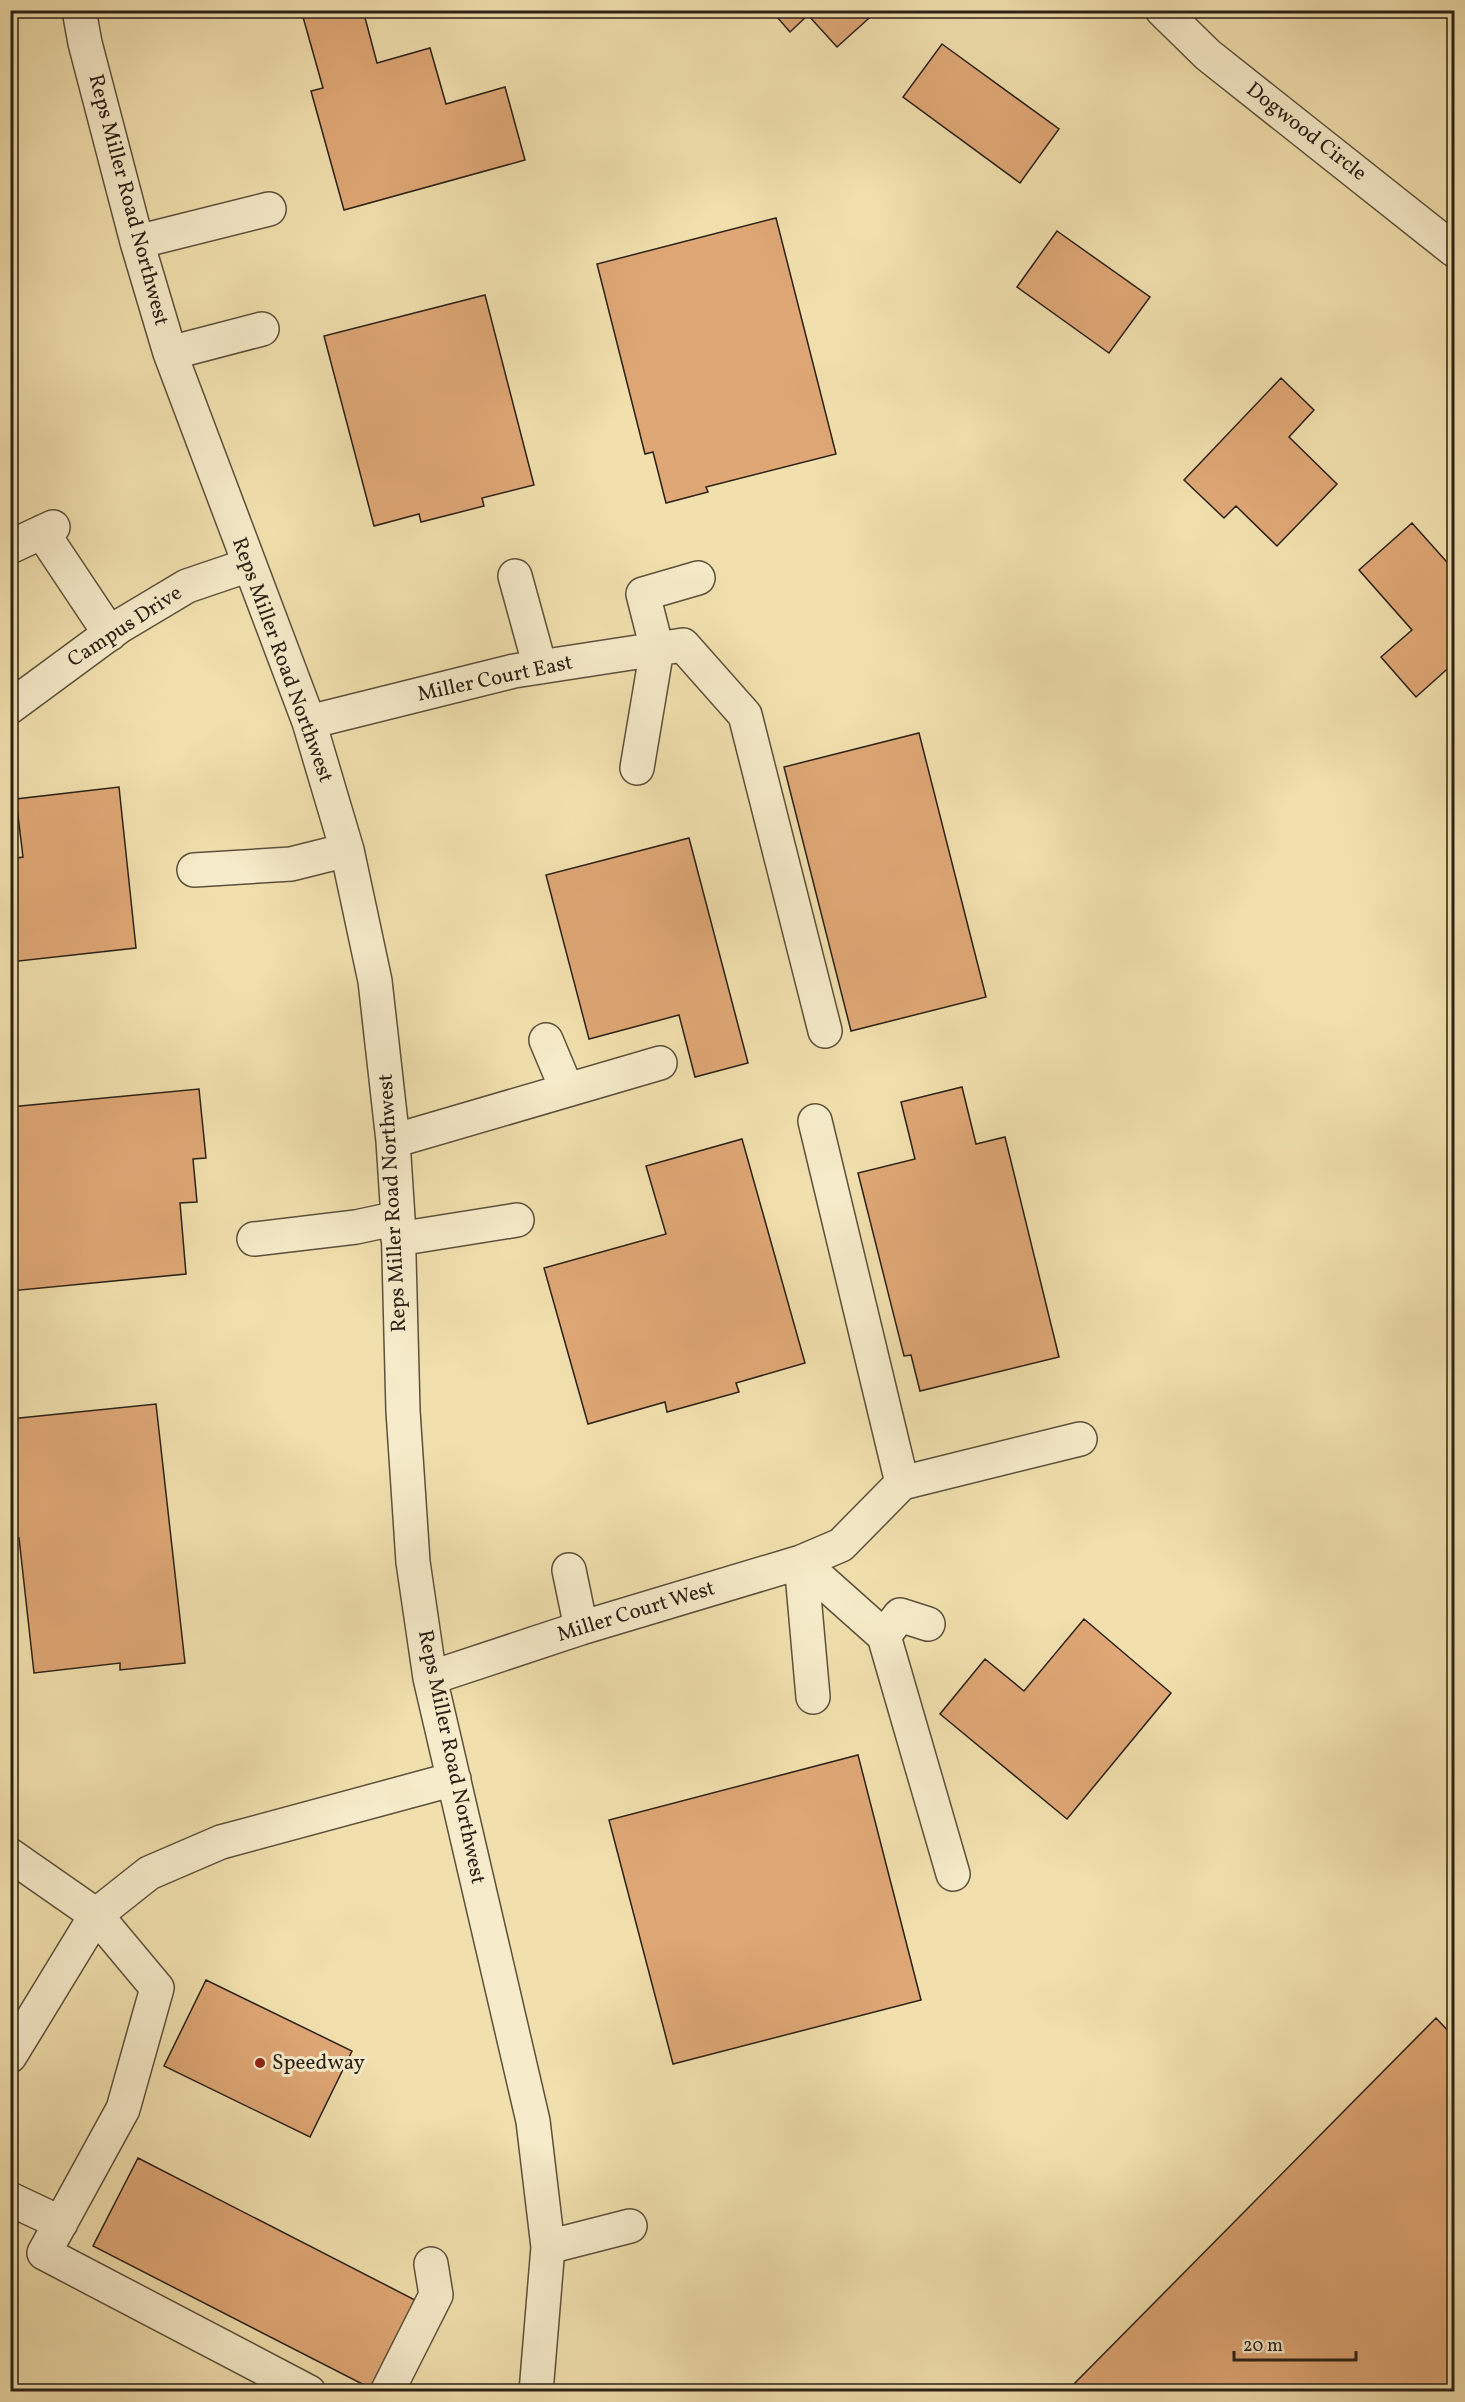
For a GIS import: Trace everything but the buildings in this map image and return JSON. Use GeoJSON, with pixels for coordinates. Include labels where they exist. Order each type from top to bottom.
{"type":"FeatureCollection","features":[{"type":"Feature","properties":{"kind":"street","name":"Reps Miller Road Northwest"},"geometry":{"type":"LineString","coordinates":[[79,10],[85,43],[137,242],[170,353],[309,722],[347,850],[375,981],[393,1141],[403,1411],[413,1562],[430,1678],[534,2121],[548,2247],[536,2391]]}},
{"type":"Feature","properties":{"kind":"street","name":"Dogwood Circle"},"geometry":{"type":"LineString","coordinates":[[1161,10],[1208,55],[1455,250]]}},
{"type":"Feature","properties":{"kind":"street"},"geometry":{"type":"LineString","coordinates":[[137,242],[269,209]]}},
{"type":"Feature","properties":{"kind":"street"},"geometry":{"type":"LineString","coordinates":[[170,353],[262,329]]}},
{"type":"Feature","properties":{"kind":"street"},"geometry":{"type":"LineString","coordinates":[[10,547],[47,530],[110,634]]}},
{"type":"Feature","properties":{"kind":"street","name":"Campus Drive"},"geometry":{"type":"LineString","coordinates":[[10,707],[110,634],[187,586],[249,565]]}},
{"type":"Feature","properties":{"kind":"street"},"geometry":{"type":"LineString","coordinates":[[515,576],[540,667]]}},
{"type":"Feature","properties":{"kind":"street"},"geometry":{"type":"LineString","coordinates":[[698,578],[643,594],[670,647],[745,715],[825,1031]]}},
{"type":"Feature","properties":{"kind":"street"},"geometry":{"type":"LineString","coordinates":[[637,768],[670,647]]}},
{"type":"Feature","properties":{"kind":"street","name":"Miller Court East"},"geometry":{"type":"LineString","coordinates":[[309,722],[514,671],[670,647]]}},
{"type":"Feature","properties":{"kind":"street"},"geometry":{"type":"LineString","coordinates":[[194,870],[291,864],[347,850]]}},
{"type":"Feature","properties":{"kind":"street"},"geometry":{"type":"LineString","coordinates":[[546,1040],[567,1090]]}},
{"type":"Feature","properties":{"kind":"street"},"geometry":{"type":"LineString","coordinates":[[393,1141],[660,1063]]}},
{"type":"Feature","properties":{"kind":"street"},"geometry":{"type":"LineString","coordinates":[[815,1121],[902,1483],[1080,1440]]}},
{"type":"Feature","properties":{"kind":"street"},"geometry":{"type":"LineString","coordinates":[[254,1239],[356,1227],[398,1229],[517,1220]]}},
{"type":"Feature","properties":{"kind":"street","name":"Miller Court West"},"geometry":{"type":"LineString","coordinates":[[430,1678],[581,1628],[801,1562],[841,1545],[902,1483]]}},
{"type":"Feature","properties":{"kind":"street"},"geometry":{"type":"LineString","coordinates":[[801,1562],[884,1636],[953,1874]]}},
{"type":"Feature","properties":{"kind":"street"},"geometry":{"type":"LineString","coordinates":[[801,1562],[813,1697]]}},
{"type":"Feature","properties":{"kind":"street"},"geometry":{"type":"LineString","coordinates":[[569,1570],[581,1628]]}},
{"type":"Feature","properties":{"kind":"street"},"geometry":{"type":"LineString","coordinates":[[884,1636],[900,1615],[928,1624]]}},
{"type":"Feature","properties":{"kind":"street"},"geometry":{"type":"LineString","coordinates":[[15,2037],[96,1915],[149,1873],[221,1842],[454,1779]]}},
{"type":"Feature","properties":{"kind":"street"},"geometry":{"type":"LineString","coordinates":[[10,1855],[96,1915],[157,1988],[123,2109],[44,2253],[309,2391]]}},
{"type":"Feature","properties":{"kind":"street"},"geometry":{"type":"LineString","coordinates":[[10,2199],[61,2223]]}},
{"type":"Feature","properties":{"kind":"street"},"geometry":{"type":"LineString","coordinates":[[548,2247],[630,2226]]}},
{"type":"Feature","properties":{"kind":"street"},"geometry":{"type":"LineString","coordinates":[[387,2391],[436,2295],[431,2264]]}},
{"type":"Feature","properties":{"kind":"place","name":"Speedway"},"geometry":{"type":"Point","coordinates":[260,2063]}}]}
